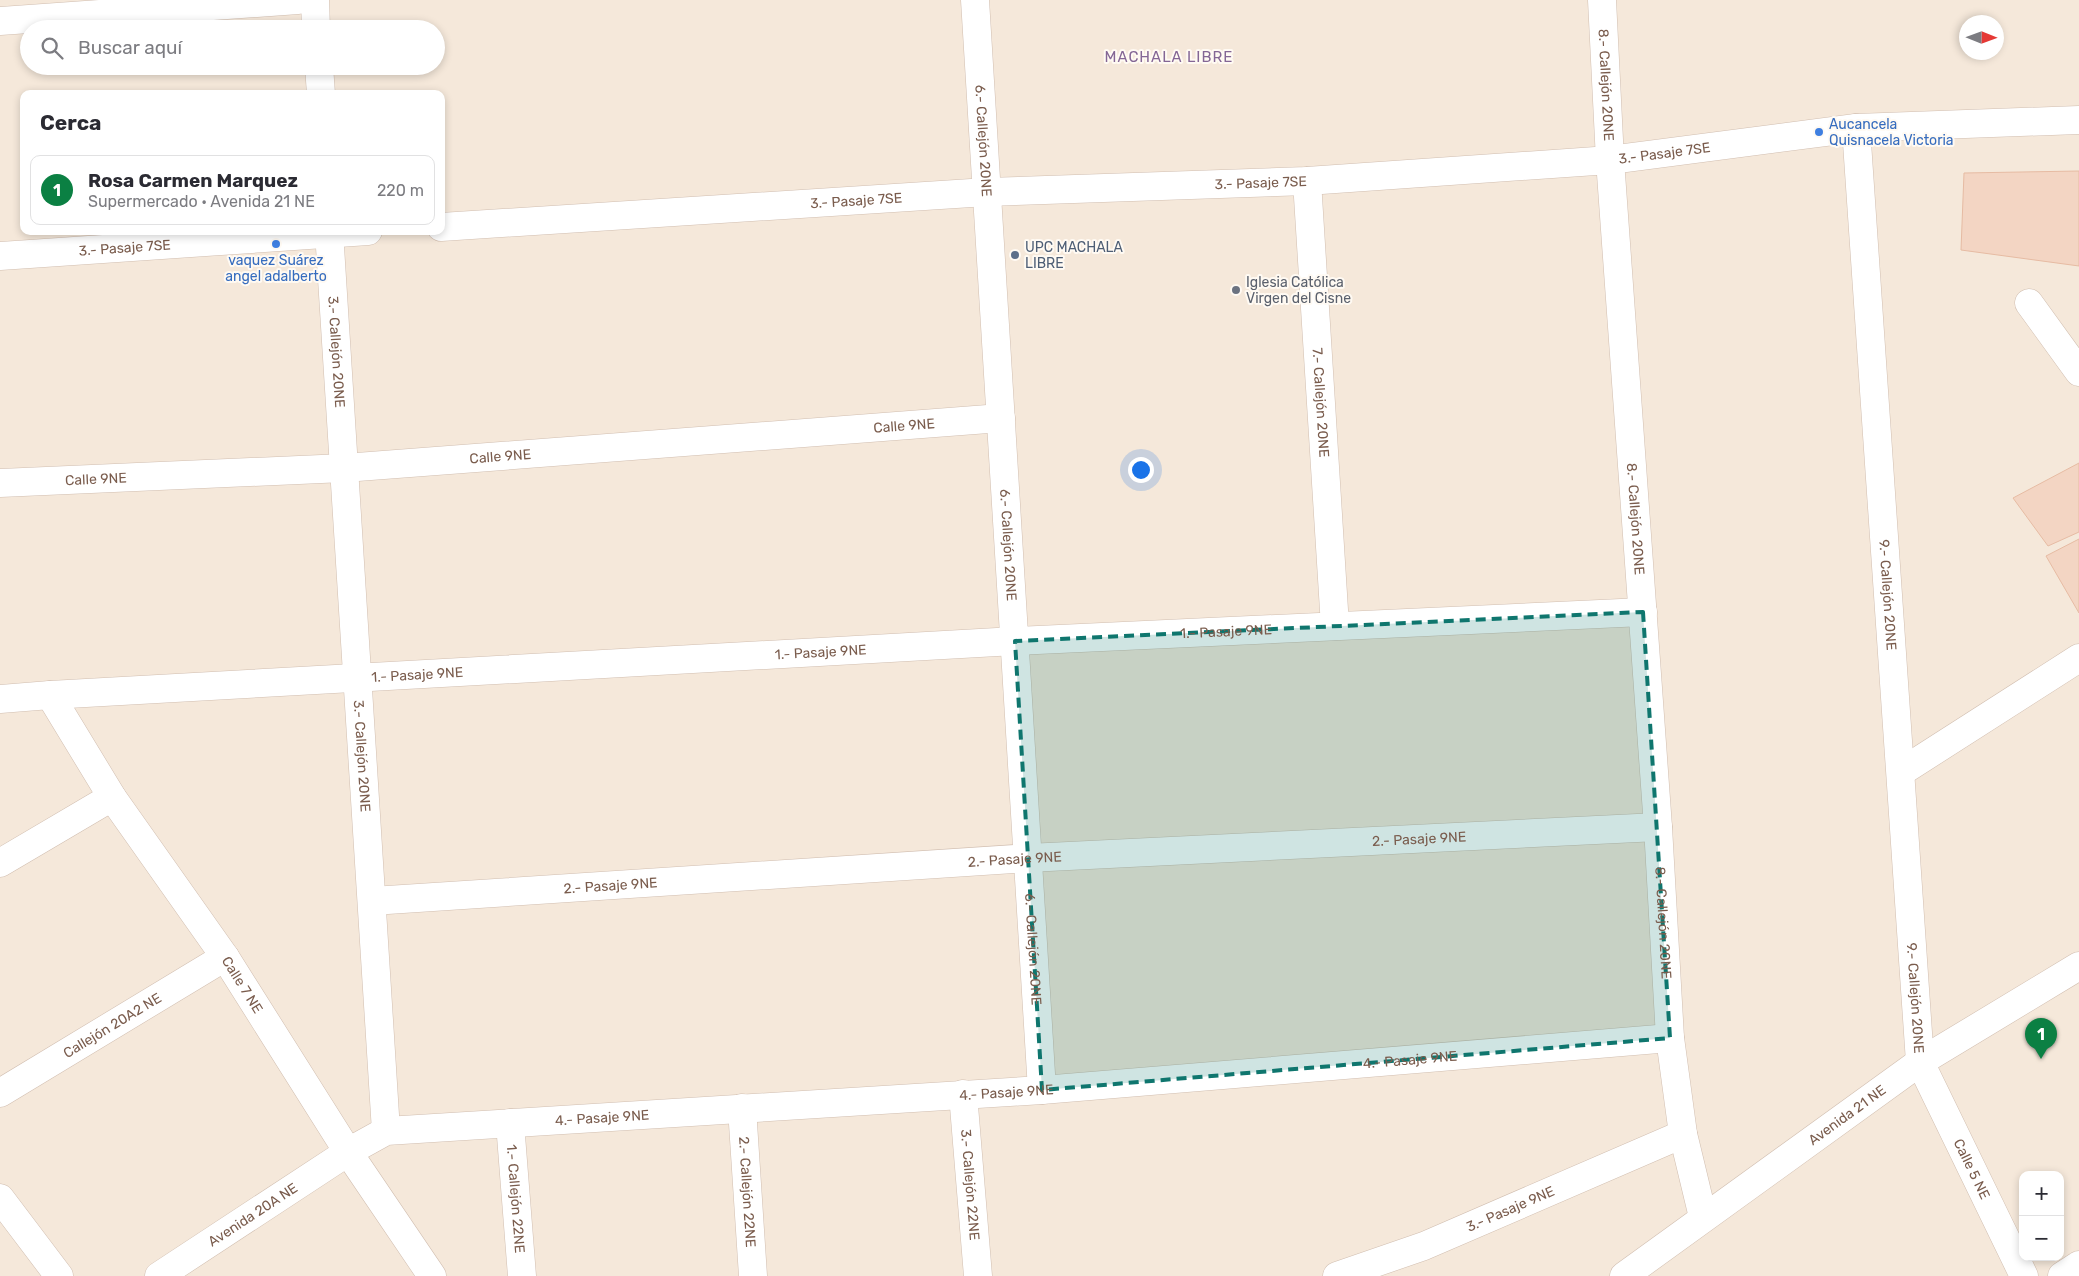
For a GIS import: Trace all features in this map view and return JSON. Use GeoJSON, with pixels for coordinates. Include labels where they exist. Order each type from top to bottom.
{"type":"FeatureCollection","features":[{"type":"Feature","properties":{"kind":"street"},"geometry":{"type":"LineString","coordinates":[[0,21],[298,0]]}},
{"type":"Feature","properties":{"kind":"street"},"geometry":{"type":"LineString","coordinates":[[315,0],[316,20]]}},
{"type":"Feature","properties":{"kind":"street","name":"6.- Callejón 20NE"},"geometry":{"type":"LineString","coordinates":[[975,0],[1042,1090]]}},
{"type":"Feature","properties":{"kind":"street","name":"8.- Callejón 20NE"},"geometry":{"type":"LineString","coordinates":[[1602,0],[1610,160],[1658,828],[1670,1038],[1683,1134],[1703,1217]]}},
{"type":"Feature","properties":{"kind":"street"},"geometry":{"type":"LineString","coordinates":[[319,75],[320,90]]}},
{"type":"Feature","properties":{"kind":"street","name":"3.- Pasaje 7SE"},"geometry":{"type":"LineString","coordinates":[[445,227],[987,192],[1307,181],[1610,160],[1856,128],[2079,120]]}},
{"type":"Feature","properties":{"kind":"street","name":"9.- Callejón 20NE"},"geometry":{"type":"LineString","coordinates":[[1856,128],[1920,1062]]}},
{"type":"Feature","properties":{"kind":"street","name":"7.- Callejón 20NE"},"geometry":{"type":"LineString","coordinates":[[1307,181],[1335,626]]}},
{"type":"Feature","properties":{"kind":"street","name":"3.- Pasaje 7SE"},"geometry":{"type":"LineString","coordinates":[[0,256],[288,235]]}},
{"type":"Feature","properties":{"kind":"street","name":"3.- Callejón 20NE"},"geometry":{"type":"LineString","coordinates":[[329,235],[386,1131]]}},
{"type":"Feature","properties":{"kind":"street"},"geometry":{"type":"LineString","coordinates":[[2029,303],[2079,372]]}},
{"type":"Feature","properties":{"kind":"street","name":"Calle 9NE"},"geometry":{"type":"LineString","coordinates":[[0,483],[344,468],[1001,418]]}},
{"type":"Feature","properties":{"kind":"street","name":"1.- Pasaje 9NE"},"geometry":{"type":"LineString","coordinates":[[0,700],[50,695],[1015,641],[1643,612]]}},
{"type":"Feature","properties":{"kind":"street"},"geometry":{"type":"LineString","coordinates":[[1900,772],[2079,658]]}},
{"type":"Feature","properties":{"kind":"street","name":"Calle 7 NE"},"geometry":{"type":"LineString","coordinates":[[50,695],[112,797],[225,957],[348,1152],[432,1276]]}},
{"type":"Feature","properties":{"kind":"street"},"geometry":{"type":"LineString","coordinates":[[0,863],[112,797]]}},
{"type":"Feature","properties":{"kind":"street","name":"2.- Pasaje 9NE"},"geometry":{"type":"LineString","coordinates":[[372,901],[1028,858],[1658,828]]}},
{"type":"Feature","properties":{"kind":"street","name":"Callejón 20A2 NE"},"geometry":{"type":"LineString","coordinates":[[0,1093],[225,957]]}},
{"type":"Feature","properties":{"kind":"street","name":"Avenida 21 NE"},"geometry":{"type":"LineString","coordinates":[[1624,1276],[1703,1217],[1920,1062],[2079,966]]}},
{"type":"Feature","properties":{"kind":"street","name":"4.- Pasaje 9NE"},"geometry":{"type":"LineString","coordinates":[[348,1152],[386,1131],[1042,1090],[1670,1038]]}},
{"type":"Feature","properties":{"kind":"street","name":"Calle 5 NE"},"geometry":{"type":"LineString","coordinates":[[1920,1062],[2024,1276]]}},
{"type":"Feature","properties":{"kind":"street","name":"3.- Callejón 22NE"},"geometry":{"type":"LineString","coordinates":[[963,1094],[978,1276]]}},
{"type":"Feature","properties":{"kind":"street","name":"2.- Callejón 22NE"},"geometry":{"type":"LineString","coordinates":[[742,1108],[752,1276]]}},
{"type":"Feature","properties":{"kind":"street","name":"1.- Callejón 22NE"},"geometry":{"type":"LineString","coordinates":[[510,1123],[522,1276]]}},
{"type":"Feature","properties":{"kind":"street","name":"3.- Pasaje 9NE"},"geometry":{"type":"LineString","coordinates":[[1336,1276],[1424,1246],[1683,1134]]}},
{"type":"Feature","properties":{"kind":"street","name":"Avenida 20A NE"},"geometry":{"type":"LineString","coordinates":[[158,1276],[348,1152]]}},
{"type":"Feature","properties":{"kind":"street"},"geometry":{"type":"LineString","coordinates":[[0,1198],[59,1276]]}},
{"type":"Feature","properties":{"kind":"street"},"geometry":{"type":"LineString","coordinates":[[2062,1276],[2079,1265]]}},
{"type":"Feature","properties":{"kind":"highlighted area"},"geometry":{"type":"Polygon","coordinates":[[[1643,612],[1670,1038],[1042,1090],[1015,641],[1643,612]]]}},
{"type":"Feature","properties":{"kind":"shaded area"},"geometry":{"type":"Polygon","coordinates":[[[0,0],[2079,0],[2079,1276],[0,1276],[0,0]]]}},
{"type":"Feature","properties":{"kind":"building"},"geometry":{"type":"Polygon","coordinates":[[[2079,171],[2079,266],[1961,250],[1964,173],[2079,171]]]}},
{"type":"Feature","properties":{"kind":"building"},"geometry":{"type":"Polygon","coordinates":[[[2079,463],[2079,532],[2048,546],[2013,498],[2079,463]]]}},
{"type":"Feature","properties":{"kind":"building"},"geometry":{"type":"Polygon","coordinates":[[[2079,539],[2079,613],[2046,556],[2079,539]]]}},
{"type":"Feature","properties":{"kind":"place","name":"Aucancela Quisnacela Victoria"},"geometry":{"type":"Point","coordinates":[1819,132]}},
{"type":"Feature","properties":{"kind":"place","name":"vaquez Suárez angel adalberto"},"geometry":{"type":"Point","coordinates":[276,244]}},
{"type":"Feature","properties":{"kind":"place","name":"UPC MACHALA LIBRE"},"geometry":{"type":"Point","coordinates":[1015,255]}},
{"type":"Feature","properties":{"kind":"place","name":"Iglesia Católica Virgen del Cisne"},"geometry":{"type":"Point","coordinates":[1236,290]}},
{"type":"Feature","properties":{"kind":"place","name":"Rosa Carmen Marquez"},"geometry":{"type":"Point","coordinates":[2041,1059]}},
{"type":"Feature","properties":{"kind":"district","name":"MACHALA LIBRE"},"geometry":{"type":"Point","coordinates":[1169,57]}}]}
